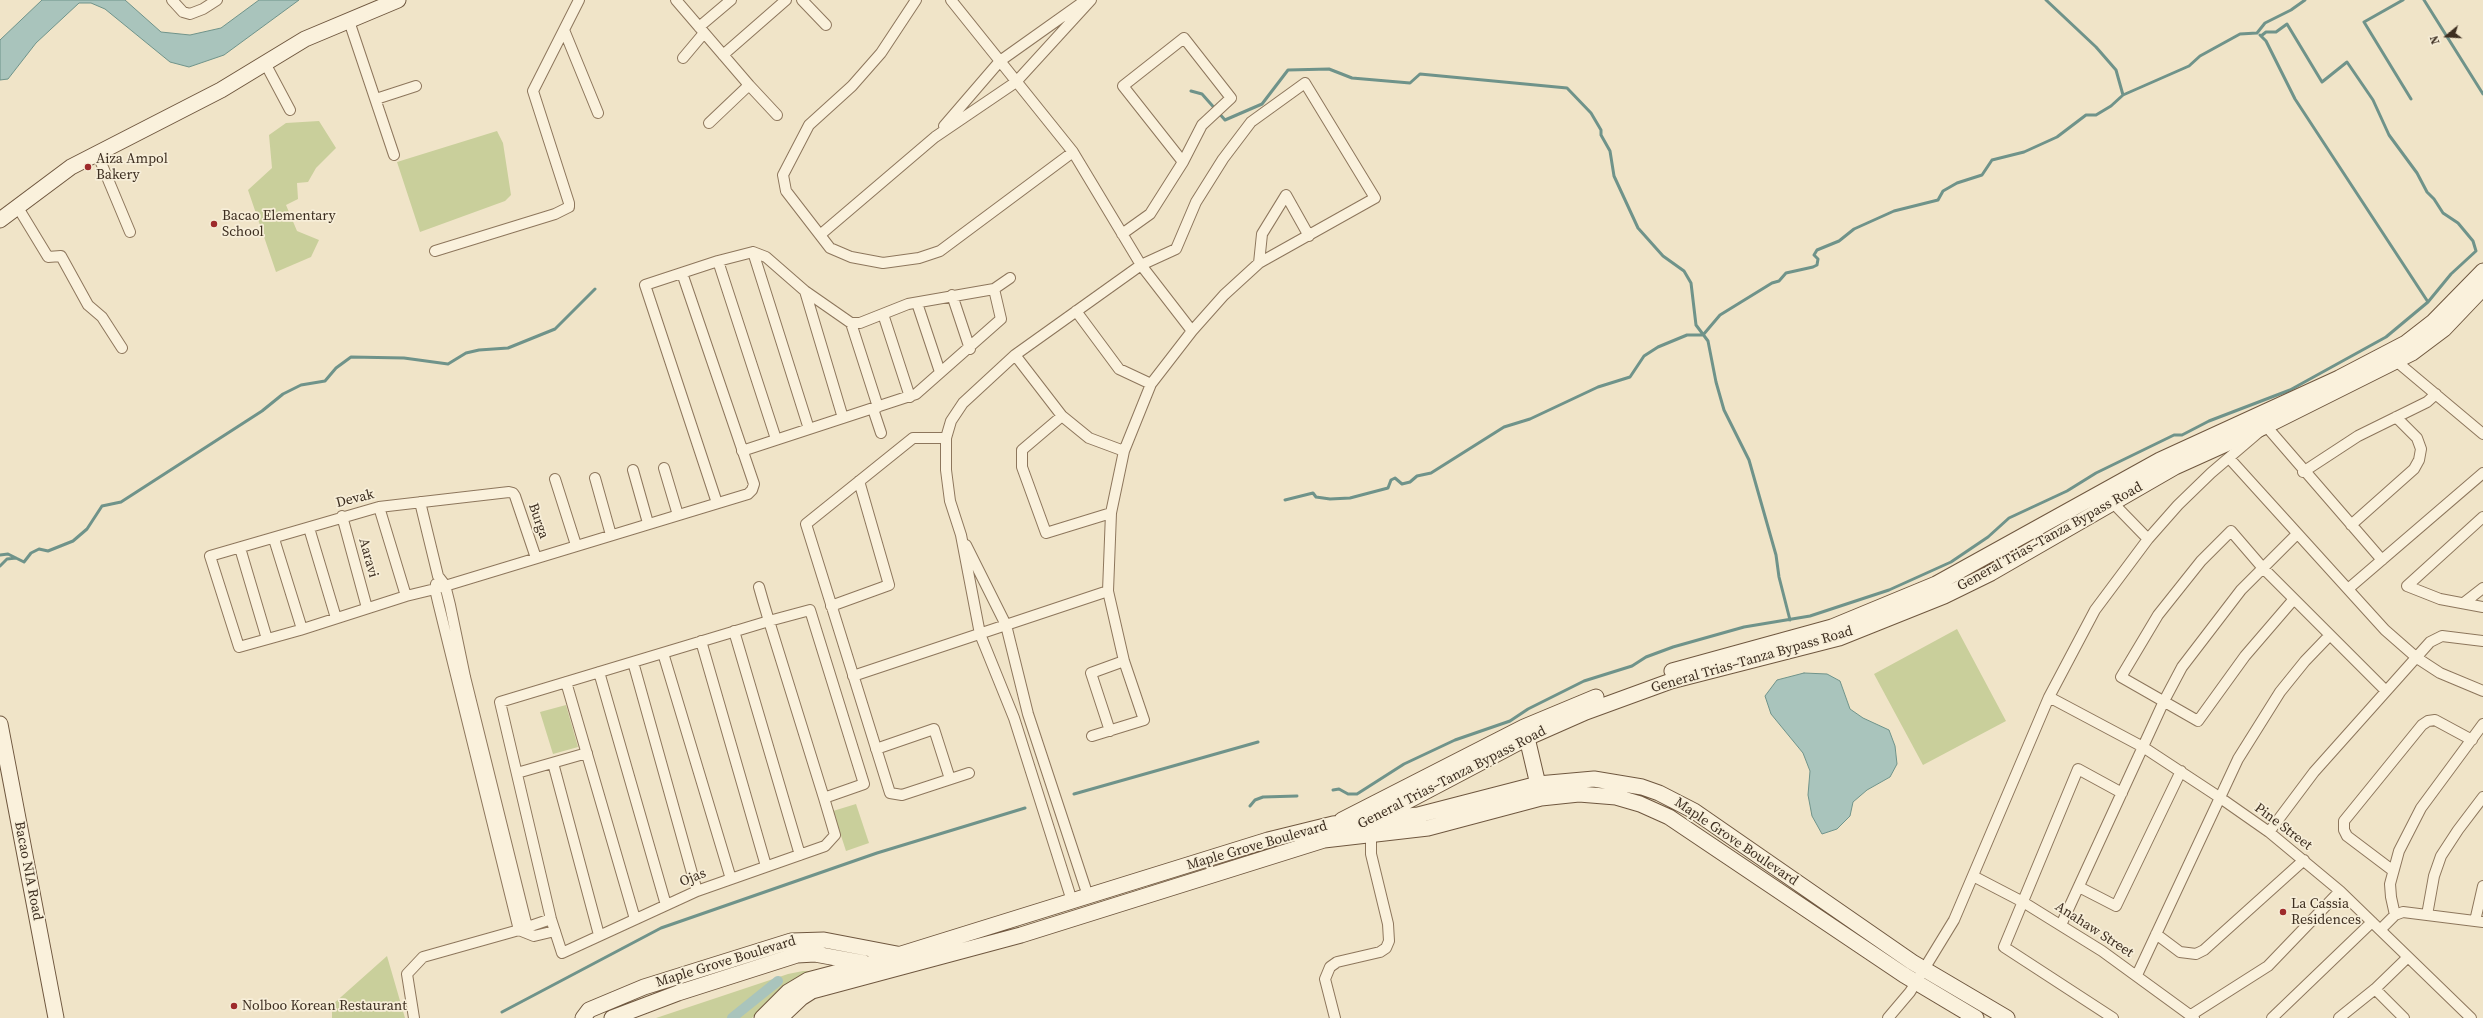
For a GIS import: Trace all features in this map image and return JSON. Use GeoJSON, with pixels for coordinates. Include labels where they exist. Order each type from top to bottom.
{"type":"FeatureCollection","features":[{"type":"Feature","properties":{"kind":"main road"},"geometry":{"type":"LineString","coordinates":[[0,220],[71,166],[221,90],[305,39],[398,0]]}},
{"type":"Feature","properties":{"kind":"main road","name":"General Trias–Tanza Bypass Road"},"geometry":{"type":"LineString","coordinates":[[1333,824],[1524,727],[1578,704],[1679,669],[1832,627],[1936,584],[2160,460],[2339,378],[2406,343],[2433,322],[2483,271]]}},
{"type":"Feature","properties":{"kind":"main road","name":"General Trias–Tanza Bypass Road"},"geometry":{"type":"LineString","coordinates":[[1324,840],[1371,828],[1526,738],[1586,712],[1671,681],[1839,638],[1944,596],[1991,573],[2175,467],[2266,426],[2396,362],[2430,341],[2483,288]]}},
{"type":"Feature","properties":{"kind":"main road","name":"Bacao NIA Road"},"geometry":{"type":"LineString","coordinates":[[0,724],[56,1018]]}},
{"type":"Feature","properties":{"kind":"main road"},"geometry":{"type":"LineString","coordinates":[[1526,738],[1539,791]]}},
{"type":"Feature","properties":{"kind":"main road","name":"Maple Grove Boulevard"},"geometry":{"type":"LineString","coordinates":[[899,961],[1088,896],[1268,840],[1333,824],[1371,828],[1418,815],[1539,791],[1575,779],[1609,780],[1642,787],[1675,800],[1925,969],[2007,1018]]}},
{"type":"Feature","properties":{"kind":"main road","name":"Maple Grove Boulevard"},"geometry":{"type":"LineString","coordinates":[[1539,791],[1605,795],[1640,804],[1664,814],[1916,983],[1976,1018]]}},
{"type":"Feature","properties":{"kind":"main road","name":"Maple Grove Boulevard"},"geometry":{"type":"LineString","coordinates":[[583,1018],[589,1010],[644,987],[792,941],[817,939],[899,961],[1022,935],[1324,840]]}},
{"type":"Feature","properties":{"kind":"main road","name":"Maple Grove Boulevard"},"geometry":{"type":"LineString","coordinates":[[612,1018],[684,990],[797,955],[815,954],[869,964]]}},
{"type":"Feature","properties":{"kind":"main road"},"geometry":{"type":"LineString","coordinates":[[762,1018],[788,992],[803,982],[869,964],[899,961]]}},
{"type":"Feature","properties":{"kind":"main road"},"geometry":{"type":"LineString","coordinates":[[780,1018],[801,998],[812,992],[899,961]]}},
{"type":"Feature","properties":{"kind":"street"},"geometry":{"type":"LineString","coordinates":[[172,0],[183,12],[190,14],[203,9],[217,0]]}},
{"type":"Feature","properties":{"kind":"street"},"geometry":{"type":"LineString","coordinates":[[435,251],[555,214],[569,207],[533,92],[579,0]]}},
{"type":"Feature","properties":{"kind":"street"},"geometry":{"type":"LineString","coordinates":[[677,0],[749,85],[777,114]]}},
{"type":"Feature","properties":{"kind":"street"},"geometry":{"type":"LineString","coordinates":[[683,58],[702,30],[731,0]]}},
{"type":"Feature","properties":{"kind":"street"},"geometry":{"type":"LineString","coordinates":[[723,55],[786,0]]}},
{"type":"Feature","properties":{"kind":"street"},"geometry":{"type":"LineString","coordinates":[[802,0],[826,25]]}},
{"type":"Feature","properties":{"kind":"street"},"geometry":{"type":"LineString","coordinates":[[916,0],[881,53],[852,86],[809,125],[783,175],[786,191],[830,248],[851,257],[883,263],[920,258],[940,251],[1073,152]]}},
{"type":"Feature","properties":{"kind":"street"},"geometry":{"type":"LineString","coordinates":[[951,0],[1073,152],[1141,265],[1192,331]]}},
{"type":"Feature","properties":{"kind":"street"},"geometry":{"type":"LineString","coordinates":[[935,137],[1000,61],[1086,0]]}},
{"type":"Feature","properties":{"kind":"street"},"geometry":{"type":"LineString","coordinates":[[820,235],[935,137],[1016,82],[1091,0]]}},
{"type":"Feature","properties":{"kind":"street"},"geometry":{"type":"LineString","coordinates":[[349,21],[394,156]]}},
{"type":"Feature","properties":{"kind":"street"},"geometry":{"type":"LineString","coordinates":[[564,30],[598,113]]}},
{"type":"Feature","properties":{"kind":"street"},"geometry":{"type":"LineString","coordinates":[[1122,234],[1150,214],[1183,162],[1202,125],[1231,98],[1184,38],[1123,86],[1183,162]]}},
{"type":"Feature","properties":{"kind":"street"},"geometry":{"type":"LineString","coordinates":[[266,63],[290,110]]}},
{"type":"Feature","properties":{"kind":"street"},"geometry":{"type":"LineString","coordinates":[[1072,902],[1014,718],[980,634],[961,535],[950,501],[946,470],[946,438],[951,421],[963,403],[1014,355],[1141,265],[1176,249],[1196,202],[1223,159],[1251,122],[1305,83],[1375,198],[1259,263],[1224,295],[1192,331],[1151,384],[1124,451],[1111,513],[1108,591],[1124,661],[1144,720],[1092,736]]}},
{"type":"Feature","properties":{"kind":"street"},"geometry":{"type":"LineString","coordinates":[[709,123],[749,85]]}},
{"type":"Feature","properties":{"kind":"street"},"geometry":{"type":"LineString","coordinates":[[376,99],[416,86]]}},
{"type":"Feature","properties":{"kind":"street"},"geometry":{"type":"LineString","coordinates":[[96,153],[130,232]]}},
{"type":"Feature","properties":{"kind":"street"},"geometry":{"type":"LineString","coordinates":[[1259,263],[1262,234],[1286,195],[1309,236]]}},
{"type":"Feature","properties":{"kind":"street"},"geometry":{"type":"LineString","coordinates":[[17,206],[46,255],[48,257],[61,256],[88,305],[102,317],[122,348]]}},
{"type":"Feature","properties":{"kind":"street"},"geometry":{"type":"LineString","coordinates":[[753,252],[809,429]]}},
{"type":"Feature","properties":{"kind":"street"},"geometry":{"type":"LineString","coordinates":[[717,503],[645,285],[718,261],[753,252],[766,257],[805,291],[851,323],[860,323],[917,303],[952,295],[994,289],[1010,278]]}},
{"type":"Feature","properties":{"kind":"street"},"geometry":{"type":"LineString","coordinates":[[718,261],[776,439]]}},
{"type":"Feature","properties":{"kind":"street"},"geometry":{"type":"LineString","coordinates":[[240,548],[267,639],[678,515],[752,490],[754,484],[682,273]]}},
{"type":"Feature","properties":{"kind":"street"},"geometry":{"type":"LineString","coordinates":[[742,450],[910,397],[970,349],[1001,319],[994,289]]}},
{"type":"Feature","properties":{"kind":"street"},"geometry":{"type":"LineString","coordinates":[[805,291],[843,418]]}},
{"type":"Feature","properties":{"kind":"street"},"geometry":{"type":"LineString","coordinates":[[952,295],[970,349]]}},
{"type":"Feature","properties":{"kind":"street"},"geometry":{"type":"LineString","coordinates":[[917,303],[940,372]]}},
{"type":"Feature","properties":{"kind":"street"},"geometry":{"type":"LineString","coordinates":[[1076,311],[1120,369],[1151,384]]}},
{"type":"Feature","properties":{"kind":"street"},"geometry":{"type":"LineString","coordinates":[[883,314],[910,397]]}},
{"type":"Feature","properties":{"kind":"street"},"geometry":{"type":"LineString","coordinates":[[851,323],[881,433]]}},
{"type":"Feature","properties":{"kind":"street"},"geometry":{"type":"LineString","coordinates":[[1014,355],[1062,416],[1089,438],[1124,451]]}},
{"type":"Feature","properties":{"kind":"street"},"geometry":{"type":"LineString","coordinates":[[2396,362],[2483,434]]}},
{"type":"Feature","properties":{"kind":"street"},"geometry":{"type":"LineString","coordinates":[[2303,472],[2335,450],[2427,402],[2436,394]]}},
{"type":"Feature","properties":{"kind":"street"},"geometry":{"type":"LineString","coordinates":[[1062,416],[1022,450],[1022,467],[1046,533],[1111,513]]}},
{"type":"Feature","properties":{"kind":"street"},"geometry":{"type":"LineString","coordinates":[[2351,525],[2414,469],[2419,460],[2421,449],[2417,438],[2396,417]]}},
{"type":"Feature","properties":{"kind":"street"},"geometry":{"type":"LineString","coordinates":[[1888,1018],[1916,983],[1954,920],[2049,697],[2095,610],[2148,539],[2178,505],[2266,426],[2303,472],[2382,560]]}},
{"type":"Feature","properties":{"kind":"street"},"geometry":{"type":"LineString","coordinates":[[946,438],[913,438],[806,524],[890,793],[902,795],[969,772]]}},
{"type":"Feature","properties":{"kind":"street"},"geometry":{"type":"LineString","coordinates":[[2229,458],[2386,630],[2417,658],[2463,684],[2483,691]]}},
{"type":"Feature","properties":{"kind":"street"},"geometry":{"type":"LineString","coordinates":[[664,468],[678,515]]}},
{"type":"Feature","properties":{"kind":"street"},"geometry":{"type":"LineString","coordinates":[[633,470],[648,524]]}},
{"type":"Feature","properties":{"kind":"street"},"geometry":{"type":"LineString","coordinates":[[2348,589],[2483,473]]}},
{"type":"Feature","properties":{"kind":"street"},"geometry":{"type":"LineString","coordinates":[[595,478],[611,535]]}},
{"type":"Feature","properties":{"kind":"street"},"geometry":{"type":"LineString","coordinates":[[555,479],[576,545]]}},
{"type":"Feature","properties":{"kind":"street"},"geometry":{"type":"LineString","coordinates":[[831,606],[889,585],[859,480]]}},
{"type":"Feature","properties":{"kind":"street","name":"Devak"},"geometry":{"type":"LineString","coordinates":[[267,639],[239,647],[210,556],[274,539],[342,516],[379,507],[513,493]]}},
{"type":"Feature","properties":{"kind":"street","name":"Burga"},"geometry":{"type":"LineString","coordinates":[[513,493],[536,558]]}},
{"type":"Feature","properties":{"kind":"street"},"geometry":{"type":"LineString","coordinates":[[420,502],[438,576],[445,585],[523,929]]}},
{"type":"Feature","properties":{"kind":"street"},"geometry":{"type":"LineString","coordinates":[[2112,502],[2148,539]]}},
{"type":"Feature","properties":{"kind":"street"},"geometry":{"type":"LineString","coordinates":[[379,507],[406,596]]}},
{"type":"Feature","properties":{"kind":"street","name":"Aaravi"},"geometry":{"type":"LineString","coordinates":[[342,516],[367,608]]}},
{"type":"Feature","properties":{"kind":"street"},"geometry":{"type":"LineString","coordinates":[[2483,517],[2407,586],[2440,599],[2465,602],[2483,607]]}},
{"type":"Feature","properties":{"kind":"street"},"geometry":{"type":"LineString","coordinates":[[309,528],[336,618]]}},
{"type":"Feature","properties":{"kind":"street"},"geometry":{"type":"LineString","coordinates":[[2294,599],[2245,656],[2198,721],[2121,677],[2158,615],[2201,561],[2231,531],[2262,567],[2330,634],[2385,690]]}},
{"type":"Feature","properties":{"kind":"street"},"geometry":{"type":"LineString","coordinates":[[2061,925],[2164,701],[2182,667],[2198,644],[2262,567],[2297,534]]}},
{"type":"Feature","properties":{"kind":"street"},"geometry":{"type":"LineString","coordinates":[[961,535],[1006,625],[1028,714],[1088,896]]}},
{"type":"Feature","properties":{"kind":"street"},"geometry":{"type":"LineString","coordinates":[[274,539],[302,629]]}},
{"type":"Feature","properties":{"kind":"street"},"geometry":{"type":"LineString","coordinates":[[438,576],[435,589],[523,929],[534,936],[554,931],[500,702],[734,631],[769,621],[810,610],[864,784],[824,798],[769,621],[759,587]]}},
{"type":"Feature","properties":{"kind":"street"},"geometry":{"type":"LineString","coordinates":[[2465,602],[2483,588]]}},
{"type":"Feature","properties":{"kind":"street"},"geometry":{"type":"LineString","coordinates":[[854,676],[1108,591]]}},
{"type":"Feature","properties":{"kind":"street"},"geometry":{"type":"LineString","coordinates":[[734,631],[800,855]]}},
{"type":"Feature","properties":{"kind":"street"},"geometry":{"type":"LineString","coordinates":[[2137,975],[2238,759],[2280,692],[2305,661],[2330,634]]}},
{"type":"Feature","properties":{"kind":"street"},"geometry":{"type":"LineString","coordinates":[[2269,832],[2314,772],[2385,690],[2417,658],[2430,642],[2442,636],[2483,641]]}},
{"type":"Feature","properties":{"kind":"street"},"geometry":{"type":"LineString","coordinates":[[701,641],[766,866]]}},
{"type":"Feature","properties":{"kind":"street"},"geometry":{"type":"LineString","coordinates":[[663,653],[732,879]]}},
{"type":"Feature","properties":{"kind":"street"},"geometry":{"type":"LineString","coordinates":[[1110,731],[1091,673],[1124,661]]}},
{"type":"Feature","properties":{"kind":"street"},"geometry":{"type":"LineString","coordinates":[[633,662],[697,891]]}},
{"type":"Feature","properties":{"kind":"street"},"geometry":{"type":"LineString","coordinates":[[599,672],[666,905]]}},
{"type":"Feature","properties":{"kind":"street"},"geometry":{"type":"LineString","coordinates":[[566,682],[635,919]]}},
{"type":"Feature","properties":{"kind":"street","name":"Pine Street"},"geometry":{"type":"LineString","coordinates":[[2049,697],[2143,747],[2181,771],[2269,832],[2340,891],[2381,930],[2407,958],[2471,1018]]}},
{"type":"Feature","properties":{"kind":"street"},"geometry":{"type":"LineString","coordinates":[[1014,718],[1028,714]]}},
{"type":"Feature","properties":{"kind":"street"},"geometry":{"type":"LineString","coordinates":[[2392,870],[2347,836],[2344,830],[2344,821],[2422,725],[2428,721],[2435,720],[2472,740]]}},
{"type":"Feature","properties":{"kind":"street"},"geometry":{"type":"LineString","coordinates":[[2395,915],[2391,897],[2392,870],[2399,851],[2421,808],[2483,724]]}},
{"type":"Feature","properties":{"kind":"street"},"geometry":{"type":"LineString","coordinates":[[876,749],[934,729],[950,779]]}},
{"type":"Feature","properties":{"kind":"street"},"geometry":{"type":"LineString","coordinates":[[517,774],[587,753]]}},
{"type":"Feature","properties":{"kind":"street"},"geometry":{"type":"LineString","coordinates":[[553,763],[599,935]]}},
{"type":"Feature","properties":{"kind":"street"},"geometry":{"type":"LineString","coordinates":[[2113,1018],[2004,947],[2078,769],[2122,792]]}},
{"type":"Feature","properties":{"kind":"street"},"geometry":{"type":"LineString","coordinates":[[2079,887],[2116,906],[2181,771]]}},
{"type":"Feature","properties":{"kind":"street"},"geometry":{"type":"LineString","coordinates":[[2426,915],[2434,876],[2441,856],[2458,830],[2483,797]]}},
{"type":"Feature","properties":{"kind":"street","name":"Ojas"},"geometry":{"type":"LineString","coordinates":[[554,931],[562,953],[697,891],[825,846],[835,835],[824,798]]}},
{"type":"Feature","properties":{"kind":"street"},"geometry":{"type":"LineString","coordinates":[[1334,1018],[1325,979],[1330,966],[1337,962],[1380,952],[1386,948],[1389,941],[1388,924],[1371,854],[1371,828]]}},
{"type":"Feature","properties":{"kind":"street"},"geometry":{"type":"LineString","coordinates":[[2156,934],[2180,952],[2196,954],[2204,950],[2304,860]]}},
{"type":"Feature","properties":{"kind":"street","name":"Anahaw Street"},"geometry":{"type":"LineString","coordinates":[[1973,876],[2023,902],[2061,925],[2137,975],[2192,1017]]}},
{"type":"Feature","properties":{"kind":"street"},"geometry":{"type":"LineString","coordinates":[[2381,930],[2395,915],[2403,912],[2479,921],[2483,886]]}},
{"type":"Feature","properties":{"kind":"street"},"geometry":{"type":"LineString","coordinates":[[2192,1017],[2268,966],[2340,891]]}},
{"type":"Feature","properties":{"kind":"street"},"geometry":{"type":"LineString","coordinates":[[414,1018],[407,974],[423,957],[523,929],[550,918]]}},
{"type":"Feature","properties":{"kind":"street"},"geometry":{"type":"LineString","coordinates":[[2272,1018],[2372,922]]}},
{"type":"Feature","properties":{"kind":"street"},"geometry":{"type":"LineString","coordinates":[[2339,1018],[2376,989],[2407,958]]}},
{"type":"Feature","properties":{"kind":"street"},"geometry":{"type":"LineString","coordinates":[[2376,989],[2404,1018]]}},
{"type":"Feature","properties":{"kind":"green space"},"geometry":{"type":"Polygon","coordinates":[[[319,121],[336,148],[316,168],[308,182],[297,183],[298,199],[286,205],[297,231],[319,240],[311,257],[276,272],[248,190],[272,168],[269,135],[286,123],[319,121]]]}},
{"type":"Feature","properties":{"kind":"green space"},"geometry":{"type":"Polygon","coordinates":[[[497,131],[503,143],[511,195],[505,201],[420,232],[397,162],[497,131]]]}},
{"type":"Feature","properties":{"kind":"green space"},"geometry":{"type":"Polygon","coordinates":[[[1957,629],[2006,721],[1923,765],[1874,674],[1957,629]]]}},
{"type":"Feature","properties":{"kind":"green space"},"geometry":{"type":"Polygon","coordinates":[[[566,705],[578,747],[553,754],[540,712],[566,705]]]}},
{"type":"Feature","properties":{"kind":"green space"},"geometry":{"type":"Polygon","coordinates":[[[856,804],[869,843],[846,851],[833,811],[856,804]]]}},
{"type":"Feature","properties":{"kind":"green space"},"geometry":{"type":"Polygon","coordinates":[[[387,956],[405,1018],[332,1018],[332,1005],[387,956]]]}},
{"type":"Feature","properties":{"kind":"green space"},"geometry":{"type":"Polygon","coordinates":[[[810,971],[785,985],[752,1018],[656,1018],[788,974],[810,971]]]}},
{"type":"Feature","properties":{"kind":"water"},"geometry":{"type":"Polygon","coordinates":[[[42,0],[125,0],[161,32],[190,35],[221,28],[259,0],[299,0],[224,55],[189,67],[170,62],[105,9],[91,3],[79,3],[36,43],[8,79],[0,80],[0,40],[42,0]]]}},
{"type":"Feature","properties":{"kind":"water"},"geometry":{"type":"Polygon","coordinates":[[[1804,673],[1827,674],[1840,681],[1850,709],[1863,718],[1889,730],[1895,746],[1897,764],[1890,777],[1867,790],[1853,802],[1850,816],[1837,829],[1822,834],[1812,816],[1808,795],[1810,771],[1803,753],[1771,714],[1765,696],[1777,680],[1804,673]]]}},
{"type":"Feature","properties":{"kind":"waterway"},"geometry":{"type":"LineString","coordinates":[[2046,0],[2096,47],[2116,70],[2123,95]]}},
{"type":"Feature","properties":{"kind":"waterway"},"geometry":{"type":"LineString","coordinates":[[1285,500],[1313,493],[1316,497],[1330,499],[1350,498],[1388,488],[1391,480],[1395,478],[1402,484],[1410,482],[1417,476],[1431,473],[1504,427],[1530,419],[1598,387],[1630,377],[1644,356],[1658,347],[1687,335],[1703,335],[1720,315],[1772,283],[1779,281],[1786,273],[1817,265],[1818,259],[1814,255],[1817,250],[1839,241],[1854,229],[1894,211],[1938,200],[1943,191],[1957,183],[1982,175],[1992,160],[2024,152],[2057,137],[2086,115],[2096,115],[2111,106],[2123,95],[2189,66],[2200,56],[2240,34],[2257,33],[2265,23],[2291,10],[2305,0]]}},
{"type":"Feature","properties":{"kind":"waterway"},"geometry":{"type":"LineString","coordinates":[[2403,0],[2364,22],[2411,99]]}},
{"type":"Feature","properties":{"kind":"waterway"},"geometry":{"type":"LineString","coordinates":[[2424,0],[2483,94]]}},
{"type":"Feature","properties":{"kind":"waterway"},"geometry":{"type":"LineString","coordinates":[[1333,790],[1339,789],[1348,794],[1357,794],[1404,764],[1455,740],[1510,721],[1528,709],[1584,681],[1632,666],[1646,657],[1673,647],[1744,627],[1810,616],[1889,590],[1951,562],[1988,537],[2009,518],[2067,491],[2096,473],[2174,435],[2182,435],[2209,421],[2290,390],[2386,337],[2428,302],[2451,274],[2476,251],[2473,241],[2458,223],[2443,213],[2434,199],[2427,192],[2417,173],[2389,135],[2373,100],[2347,62],[2322,82],[2287,24],[2276,32],[2266,32],[2261,36]]}},
{"type":"Feature","properties":{"kind":"waterway"},"geometry":{"type":"LineString","coordinates":[[2260,35],[2266,41],[2295,99],[2428,302]]}},
{"type":"Feature","properties":{"kind":"waterway"},"geometry":{"type":"LineString","coordinates":[[1191,91],[1202,94],[1225,120],[1262,104],[1288,70],[1329,69],[1352,78],[1410,83],[1420,74],[1567,88],[1591,113],[1601,130],[1601,135],[1610,151],[1614,176],[1638,228],[1663,256],[1684,271],[1691,283],[1696,325],[1708,341],[1716,382],[1724,410],[1749,460],[1776,555],[1779,577],[1790,620]]}},
{"type":"Feature","properties":{"kind":"waterway"},"geometry":{"type":"LineString","coordinates":[[0,555],[8,554],[24,562],[31,553],[39,549],[48,551],[73,541],[87,529],[102,506],[121,502],[262,411],[283,394],[301,385],[325,381],[336,368],[351,357],[404,358],[448,364],[466,353],[479,350],[508,348],[555,329],[595,289]]}},
{"type":"Feature","properties":{"kind":"waterway"},"geometry":{"type":"LineString","coordinates":[[0,566],[7,559],[16,558]]}},
{"type":"Feature","properties":{"kind":"waterway"},"geometry":{"type":"LineString","coordinates":[[1074,794],[1258,742]]}},
{"type":"Feature","properties":{"kind":"waterway"},"geometry":{"type":"LineString","coordinates":[[1250,806],[1255,800],[1263,797],[1297,796]]}},
{"type":"Feature","properties":{"kind":"waterway"},"geometry":{"type":"LineString","coordinates":[[502,1012],[661,928],[877,853],[1025,808]]}},
{"type":"Feature","properties":{"kind":"waterway"},"geometry":{"type":"LineString","coordinates":[[732,1018],[778,981]]}},
{"type":"Feature","properties":{"kind":"place","name":"Aiza Ampol Bakery"},"geometry":{"type":"Point","coordinates":[88,167]}},
{"type":"Feature","properties":{"kind":"place","name":"Bacao Elementary School"},"geometry":{"type":"Point","coordinates":[214,224]}},
{"type":"Feature","properties":{"kind":"place","name":"La Cassia Residences"},"geometry":{"type":"Point","coordinates":[2283,912]}},
{"type":"Feature","properties":{"kind":"place","name":"Nolboo Korean Restaurant"},"geometry":{"type":"Point","coordinates":[234,1006]}}]}
